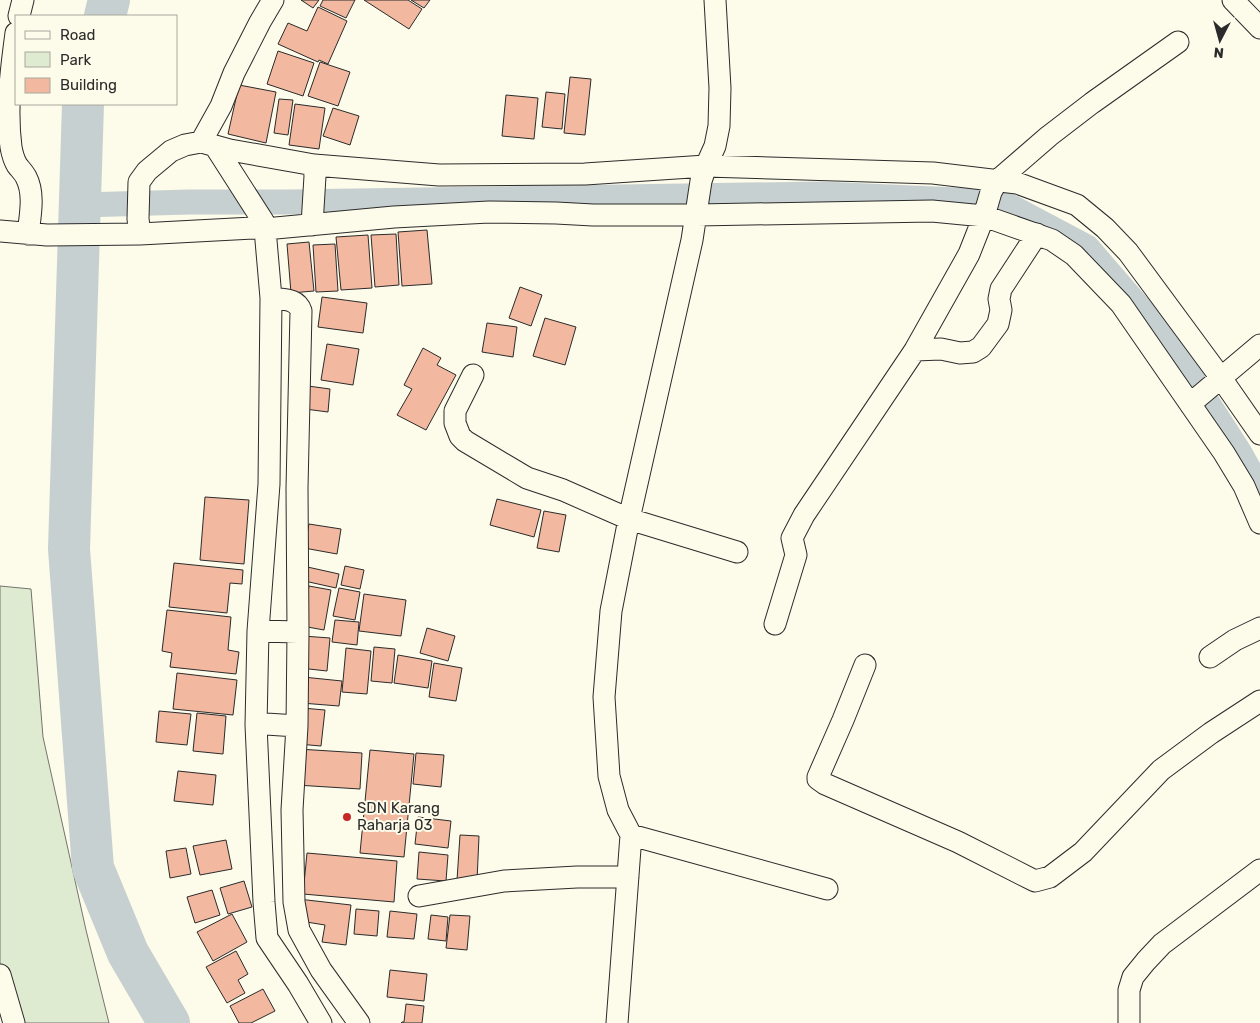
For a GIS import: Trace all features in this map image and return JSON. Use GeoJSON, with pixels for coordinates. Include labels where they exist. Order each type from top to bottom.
{"type":"FeatureCollection","features":[{"type":"Feature","properties":{"kind":"street"},"geometry":{"type":"LineString","coordinates":[[19,15],[23,0]]}},
{"type":"Feature","properties":{"kind":"street"},"geometry":{"type":"LineString","coordinates":[[208,144],[234,73],[273,0]]}},
{"type":"Feature","properties":{"kind":"street"},"geometry":{"type":"LineString","coordinates":[[617,1023],[631,835],[618,810],[609,776],[604,697],[611,611],[629,519],[688,260],[704,174],[715,146],[720,88],[715,0]]}},
{"type":"Feature","properties":{"kind":"street"},"geometry":{"type":"LineString","coordinates":[[1233,0],[1260,28]]}},
{"type":"Feature","properties":{"kind":"street"},"geometry":{"type":"LineString","coordinates":[[15,41],[9,107],[12,148],[16,163],[26,178],[30,189],[31,208],[37,235]]}},
{"type":"Feature","properties":{"kind":"street"},"geometry":{"type":"LineString","coordinates":[[775,624],[796,555],[792,538],[796,530],[815,498],[915,350],[969,254],[990,199],[1049,136],[1178,42]]}},
{"type":"Feature","properties":{"kind":"street"},"geometry":{"type":"LineString","coordinates":[[208,144],[231,170],[264,225],[282,300],[283,486],[295,632],[276,725],[279,902],[299,930],[321,1023]]}},
{"type":"Feature","properties":{"kind":"street"},"geometry":{"type":"LineString","coordinates":[[134,229],[140,182],[147,171],[170,151],[184,145],[208,144],[315,171],[439,175],[502,173],[933,173],[990,199],[1037,234],[1052,240],[1074,255],[1121,304],[1194,400],[1244,486],[1260,523]]}},
{"type":"Feature","properties":{"kind":"street"},"geometry":{"type":"LineString","coordinates":[[312,221],[315,171]]}},
{"type":"Feature","properties":{"kind":"street"},"geometry":{"type":"LineString","coordinates":[[0,231],[37,235],[134,229],[253,228],[264,225],[312,221],[489,212],[593,215],[697,211],[932,211],[990,199],[1017,183],[1077,205],[1098,222],[1128,252],[1260,434]]}},
{"type":"Feature","properties":{"kind":"street"},"geometry":{"type":"LineString","coordinates":[[915,350],[941,348],[960,353],[973,352],[981,347],[998,324],[1001,310],[1001,289],[1037,234]]}},
{"type":"Feature","properties":{"kind":"street"},"geometry":{"type":"LineString","coordinates":[[282,300],[299,306],[301,311],[283,486],[263,631],[276,725],[279,902],[267,938],[359,1023]]}},
{"type":"Feature","properties":{"kind":"street"},"geometry":{"type":"LineString","coordinates":[[1194,400],[1260,345]]}},
{"type":"Feature","properties":{"kind":"street"},"geometry":{"type":"LineString","coordinates":[[473,375],[455,411],[455,422],[460,436],[465,441],[527,478],[563,490],[629,519],[737,552]]}},
{"type":"Feature","properties":{"kind":"street"},"geometry":{"type":"LineString","coordinates":[[1210,657],[1235,640],[1260,628]]}},
{"type":"Feature","properties":{"kind":"street"},"geometry":{"type":"LineString","coordinates":[[263,631],[295,632]]}},
{"type":"Feature","properties":{"kind":"street"},"geometry":{"type":"LineString","coordinates":[[865,665],[818,780],[958,842],[1035,882],[1050,877],[1082,852],[1161,770],[1211,733],[1260,701]]}},
{"type":"Feature","properties":{"kind":"street"},"geometry":{"type":"LineString","coordinates":[[631,835],[827,889]]}},
{"type":"Feature","properties":{"kind":"street"},"geometry":{"type":"LineString","coordinates":[[1130,1023],[1129,990],[1133,977],[1146,961],[1162,944],[1260,870]]}},
{"type":"Feature","properties":{"kind":"street"},"geometry":{"type":"LineString","coordinates":[[419,896],[504,881],[577,877],[628,877]]}},
{"type":"Feature","properties":{"kind":"street"},"geometry":{"type":"LineString","coordinates":[[0,975],[14,1023]]}},
{"type":"Feature","properties":{"kind":"green space"},"geometry":{"type":"Polygon","coordinates":[[[0,586],[31,589],[43,737],[109,1023],[4,1023],[0,1008],[0,586]]]}},
{"type":"Feature","properties":{"kind":"building"},"geometry":{"type":"Polygon","coordinates":[[[301,0],[319,0],[313,8],[301,0]]]}},
{"type":"Feature","properties":{"kind":"building"},"geometry":{"type":"Polygon","coordinates":[[[323,0],[355,0],[346,18],[320,6],[323,0]]]}},
{"type":"Feature","properties":{"kind":"building"},"geometry":{"type":"Polygon","coordinates":[[[364,0],[408,0],[422,9],[409,29],[364,0]]]}},
{"type":"Feature","properties":{"kind":"building"},"geometry":{"type":"Polygon","coordinates":[[[411,0],[430,0],[424,8],[411,0]]]}},
{"type":"Feature","properties":{"kind":"building"},"geometry":{"type":"Polygon","coordinates":[[[318,7],[347,21],[328,64],[319,60],[318,62],[278,44],[288,23],[307,31],[318,7]]]}},
{"type":"Feature","properties":{"kind":"building"},"geometry":{"type":"Polygon","coordinates":[[[278,51],[314,63],[303,96],[267,84],[278,51]]]}},
{"type":"Feature","properties":{"kind":"building"},"geometry":{"type":"Polygon","coordinates":[[[320,62],[350,72],[338,106],[308,96],[320,62]]]}},
{"type":"Feature","properties":{"kind":"building"},"geometry":{"type":"Polygon","coordinates":[[[570,77],[591,79],[585,135],[564,133],[570,77]]]}},
{"type":"Feature","properties":{"kind":"building"},"geometry":{"type":"Polygon","coordinates":[[[239,85],[276,92],[266,143],[228,134],[239,85]]]}},
{"type":"Feature","properties":{"kind":"building"},"geometry":{"type":"Polygon","coordinates":[[[546,92],[565,94],[562,129],[542,127],[546,92]]]}},
{"type":"Feature","properties":{"kind":"building"},"geometry":{"type":"Polygon","coordinates":[[[506,95],[538,98],[534,139],[502,136],[506,95]]]}},
{"type":"Feature","properties":{"kind":"building"},"geometry":{"type":"Polygon","coordinates":[[[279,99],[293,100],[288,135],[274,133],[279,99]]]}},
{"type":"Feature","properties":{"kind":"building"},"geometry":{"type":"Polygon","coordinates":[[[295,104],[325,108],[319,149],[289,145],[295,104]]]}},
{"type":"Feature","properties":{"kind":"building"},"geometry":{"type":"Polygon","coordinates":[[[333,108],[359,116],[350,145],[323,136],[333,108]]]}},
{"type":"Feature","properties":{"kind":"building"},"geometry":{"type":"Polygon","coordinates":[[[427,230],[432,284],[402,286],[398,232],[427,230]]]}},
{"type":"Feature","properties":{"kind":"building"},"geometry":{"type":"Polygon","coordinates":[[[396,234],[399,285],[375,287],[371,235],[396,234]]]}},
{"type":"Feature","properties":{"kind":"building"},"geometry":{"type":"Polygon","coordinates":[[[368,235],[372,288],[341,290],[336,237],[368,235]]]}},
{"type":"Feature","properties":{"kind":"building"},"geometry":{"type":"Polygon","coordinates":[[[309,242],[314,291],[291,293],[287,244],[309,242]]]}},
{"type":"Feature","properties":{"kind":"building"},"geometry":{"type":"Polygon","coordinates":[[[335,244],[338,291],[316,292],[313,245],[335,244]]]}},
{"type":"Feature","properties":{"kind":"building"},"geometry":{"type":"Polygon","coordinates":[[[520,287],[542,295],[531,326],[509,318],[520,287]]]}},
{"type":"Feature","properties":{"kind":"building"},"geometry":{"type":"Polygon","coordinates":[[[322,297],[367,303],[363,333],[318,327],[322,297]]]}},
{"type":"Feature","properties":{"kind":"building"},"geometry":{"type":"Polygon","coordinates":[[[545,318],[576,327],[565,365],[533,356],[545,318]]]}},
{"type":"Feature","properties":{"kind":"building"},"geometry":{"type":"Polygon","coordinates":[[[487,323],[517,327],[513,357],[482,352],[487,323]]]}},
{"type":"Feature","properties":{"kind":"building"},"geometry":{"type":"Polygon","coordinates":[[[327,344],[359,349],[353,385],[321,380],[327,344]]]}},
{"type":"Feature","properties":{"kind":"building"},"geometry":{"type":"Polygon","coordinates":[[[423,348],[441,358],[437,365],[456,375],[426,430],[397,415],[412,389],[404,385],[423,348]]]}},
{"type":"Feature","properties":{"kind":"building"},"geometry":{"type":"Polygon","coordinates":[[[308,386],[330,389],[328,412],[305,409],[308,386]]]}},
{"type":"Feature","properties":{"kind":"building"},"geometry":{"type":"Polygon","coordinates":[[[205,497],[249,500],[244,564],[200,560],[205,497]]]}},
{"type":"Feature","properties":{"kind":"building"},"geometry":{"type":"Polygon","coordinates":[[[497,499],[541,510],[534,537],[490,525],[497,499]]]}},
{"type":"Feature","properties":{"kind":"building"},"geometry":{"type":"Polygon","coordinates":[[[544,511],[566,515],[559,552],[537,548],[544,511]]]}},
{"type":"Feature","properties":{"kind":"building"},"geometry":{"type":"Polygon","coordinates":[[[309,524],[341,529],[337,554],[304,548],[309,524]]]}},
{"type":"Feature","properties":{"kind":"building"},"geometry":{"type":"Polygon","coordinates":[[[174,563],[243,570],[242,584],[230,583],[227,613],[169,607],[174,563]]]}},
{"type":"Feature","properties":{"kind":"building"},"geometry":{"type":"Polygon","coordinates":[[[303,566],[339,574],[336,588],[300,580],[303,566]]]}},
{"type":"Feature","properties":{"kind":"building"},"geometry":{"type":"Polygon","coordinates":[[[345,566],[364,570],[360,589],[341,585],[345,566]]]}},
{"type":"Feature","properties":{"kind":"building"},"geometry":{"type":"Polygon","coordinates":[[[309,586],[331,590],[324,630],[302,626],[309,586]]]}},
{"type":"Feature","properties":{"kind":"building"},"geometry":{"type":"Polygon","coordinates":[[[339,588],[360,592],[355,620],[333,616],[339,588]]]}},
{"type":"Feature","properties":{"kind":"building"},"geometry":{"type":"Polygon","coordinates":[[[364,594],[406,600],[401,636],[359,631],[364,594]]]}},
{"type":"Feature","properties":{"kind":"building"},"geometry":{"type":"Polygon","coordinates":[[[167,610],[231,617],[228,650],[239,652],[236,674],[170,667],[172,653],[162,651],[167,610]]]}},
{"type":"Feature","properties":{"kind":"building"},"geometry":{"type":"Polygon","coordinates":[[[335,620],[359,622],[357,645],[332,642],[335,620]]]}},
{"type":"Feature","properties":{"kind":"building"},"geometry":{"type":"Polygon","coordinates":[[[427,628],[455,636],[448,661],[420,653],[427,628]]]}},
{"type":"Feature","properties":{"kind":"building"},"geometry":{"type":"Polygon","coordinates":[[[303,636],[330,638],[327,671],[300,668],[303,636]]]}},
{"type":"Feature","properties":{"kind":"building"},"geometry":{"type":"Polygon","coordinates":[[[374,647],[395,649],[392,683],[371,681],[374,647]]]}},
{"type":"Feature","properties":{"kind":"building"},"geometry":{"type":"Polygon","coordinates":[[[346,648],[371,651],[367,694],[342,692],[346,648]]]}},
{"type":"Feature","properties":{"kind":"building"},"geometry":{"type":"Polygon","coordinates":[[[398,655],[432,661],[428,688],[394,683],[398,655]]]}},
{"type":"Feature","properties":{"kind":"building"},"geometry":{"type":"Polygon","coordinates":[[[434,663],[462,668],[456,701],[429,697],[434,663]]]}},
{"type":"Feature","properties":{"kind":"building"},"geometry":{"type":"Polygon","coordinates":[[[177,673],[237,680],[233,715],[173,709],[177,673]]]}},
{"type":"Feature","properties":{"kind":"building"},"geometry":{"type":"Polygon","coordinates":[[[303,677],[342,681],[339,706],[301,703],[303,677]]]}},
{"type":"Feature","properties":{"kind":"building"},"geometry":{"type":"Polygon","coordinates":[[[302,708],[325,710],[321,746],[298,744],[302,708]]]}},
{"type":"Feature","properties":{"kind":"building"},"geometry":{"type":"Polygon","coordinates":[[[159,711],[191,714],[187,745],[156,742],[159,711]]]}},
{"type":"Feature","properties":{"kind":"building"},"geometry":{"type":"Polygon","coordinates":[[[197,713],[226,716],[223,754],[193,751],[197,713]]]}},
{"type":"Feature","properties":{"kind":"building"},"geometry":{"type":"Polygon","coordinates":[[[298,749],[362,753],[360,789],[296,785],[298,749]]]}},
{"type":"Feature","properties":{"kind":"building"},"geometry":{"type":"Polygon","coordinates":[[[370,750],[414,754],[404,857],[360,853],[370,750]]]}},
{"type":"Feature","properties":{"kind":"building"},"geometry":{"type":"Polygon","coordinates":[[[416,753],[444,755],[441,787],[413,784],[416,753]]]}},
{"type":"Feature","properties":{"kind":"building"},"geometry":{"type":"Polygon","coordinates":[[[178,771],[216,775],[213,805],[174,801],[178,771]]]}},
{"type":"Feature","properties":{"kind":"building"},"geometry":{"type":"Polygon","coordinates":[[[418,817],[451,821],[448,848],[415,844],[418,817]]]}},
{"type":"Feature","properties":{"kind":"building"},"geometry":{"type":"Polygon","coordinates":[[[460,835],[479,836],[477,881],[457,880],[460,835]]]}},
{"type":"Feature","properties":{"kind":"building"},"geometry":{"type":"Polygon","coordinates":[[[226,840],[232,869],[200,875],[193,846],[226,840]]]}},
{"type":"Feature","properties":{"kind":"building"},"geometry":{"type":"Polygon","coordinates":[[[186,848],[191,874],[170,878],[166,851],[186,848]]]}},
{"type":"Feature","properties":{"kind":"building"},"geometry":{"type":"Polygon","coordinates":[[[419,852],[448,855],[446,881],[417,879],[419,852]]]}},
{"type":"Feature","properties":{"kind":"building"},"geometry":{"type":"Polygon","coordinates":[[[307,853],[397,861],[394,902],[303,894],[307,853]]]}},
{"type":"Feature","properties":{"kind":"building"},"geometry":{"type":"Polygon","coordinates":[[[244,881],[252,907],[228,914],[220,888],[244,881]]]}},
{"type":"Feature","properties":{"kind":"building"},"geometry":{"type":"Polygon","coordinates":[[[212,890],[220,915],[195,923],[187,897],[212,890]]]}},
{"type":"Feature","properties":{"kind":"building"},"geometry":{"type":"Polygon","coordinates":[[[298,899],[351,905],[346,945],[322,942],[325,925],[300,921],[298,899]]]}},
{"type":"Feature","properties":{"kind":"building"},"geometry":{"type":"Polygon","coordinates":[[[356,909],[379,911],[377,936],[354,934],[356,909]]]}},
{"type":"Feature","properties":{"kind":"building"},"geometry":{"type":"Polygon","coordinates":[[[390,911],[417,914],[414,939],[387,937],[390,911]]]}},
{"type":"Feature","properties":{"kind":"building"},"geometry":{"type":"Polygon","coordinates":[[[232,914],[247,942],[213,961],[197,932],[232,914]]]}},
{"type":"Feature","properties":{"kind":"building"},"geometry":{"type":"Polygon","coordinates":[[[431,915],[448,917],[446,941],[428,939],[431,915]]]}},
{"type":"Feature","properties":{"kind":"building"},"geometry":{"type":"Polygon","coordinates":[[[450,915],[470,916],[467,950],[446,948],[450,915]]]}},
{"type":"Feature","properties":{"kind":"building"},"geometry":{"type":"Polygon","coordinates":[[[236,951],[248,974],[238,980],[245,993],[227,1003],[206,967],[236,951]]]}},
{"type":"Feature","properties":{"kind":"building"},"geometry":{"type":"Polygon","coordinates":[[[390,970],[427,974],[424,1001],[387,997],[390,970]]]}},
{"type":"Feature","properties":{"kind":"building"},"geometry":{"type":"Polygon","coordinates":[[[263,989],[275,1011],[251,1023],[239,1023],[230,1006],[263,989]]]}},
{"type":"Feature","properties":{"kind":"building"},"geometry":{"type":"Polygon","coordinates":[[[406,1004],[424,1006],[422,1023],[401,1023],[404,1022],[406,1004]]]}},
{"type":"Feature","properties":{"kind":"waterway"},"geometry":{"type":"LineString","coordinates":[[105,15],[109,0]]}},
{"type":"Feature","properties":{"kind":"waterway"},"geometry":{"type":"LineString","coordinates":[[83,105],[69,549],[93,868],[128,953],[169,1023]]}},
{"type":"Feature","properties":{"kind":"waterway"},"geometry":{"type":"LineString","coordinates":[[80,205],[822,194],[1002,202],[1087,247],[1168,341],[1240,453],[1260,489]]}},
{"type":"Feature","properties":{"kind":"place","name":"SDN Karang Raharja 03"},"geometry":{"type":"Point","coordinates":[347,817]}}]}
